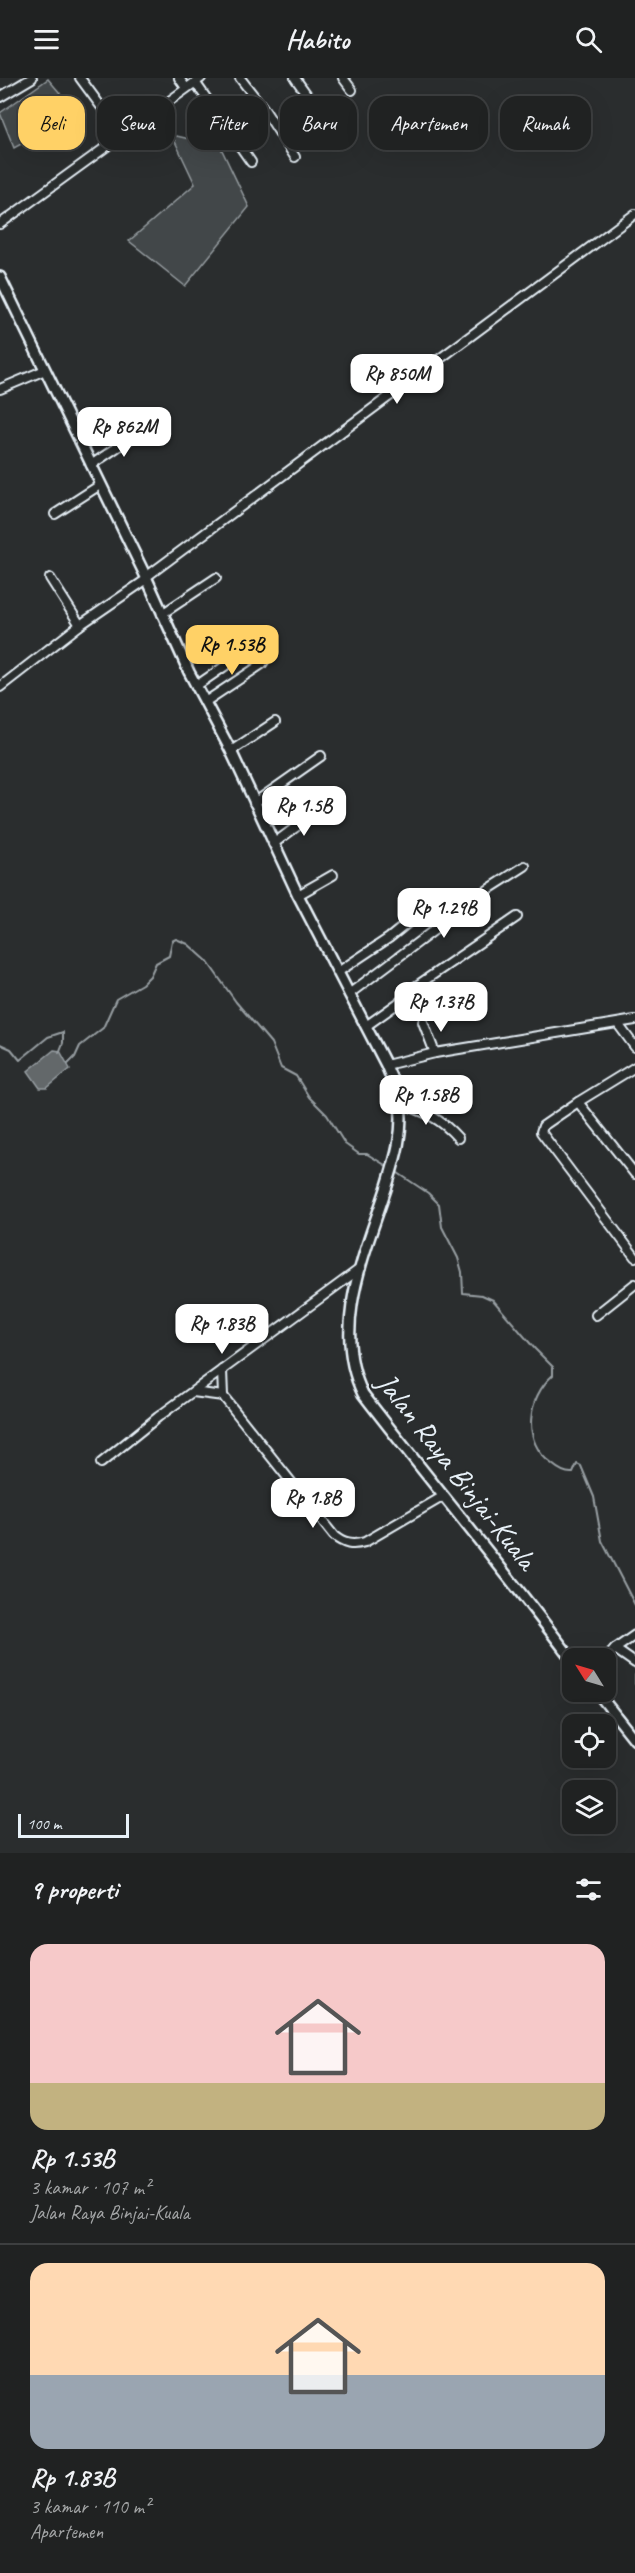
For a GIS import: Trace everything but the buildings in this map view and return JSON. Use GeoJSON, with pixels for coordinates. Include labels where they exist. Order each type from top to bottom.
{"type":"FeatureCollection","features":[{"type":"Feature","properties":{"kind":"main road","name":"Jalan Raya Binjai-Kuala"},"geometry":{"type":"LineString","coordinates":[[0,277],[196,686],[231,751],[297,895],[386,1065],[400,1104],[401,1125],[398,1147],[361,1268],[348,1329],[349,1358],[355,1378],[363,1394],[442,1497],[528,1600],[563,1648]]}},
{"type":"Feature","properties":{"kind":"main road"},"geometry":{"type":"LineString","coordinates":[[605,1702],[635,1740]]}},
{"type":"Feature","properties":{"kind":"street"},"geometry":{"type":"LineString","coordinates":[[0,97],[32,78]]}},
{"type":"Feature","properties":{"kind":"street"},"geometry":{"type":"LineString","coordinates":[[80,78],[97,101]]}},
{"type":"Feature","properties":{"kind":"street"},"geometry":{"type":"LineString","coordinates":[[179,78],[186,88]]}},
{"type":"Feature","properties":{"kind":"street"},"geometry":{"type":"LineString","coordinates":[[240,78],[264,109],[294,157]]}},
{"type":"Feature","properties":{"kind":"street"},"geometry":{"type":"LineString","coordinates":[[295,78],[308,96]]}},
{"type":"Feature","properties":{"kind":"street"},"geometry":{"type":"LineString","coordinates":[[344,78],[352,90]]}},
{"type":"Feature","properties":{"kind":"street"},"geometry":{"type":"LineString","coordinates":[[175,96],[198,80],[251,162]]}},
{"type":"Feature","properties":{"kind":"street"},"geometry":{"type":"LineString","coordinates":[[0,224],[101,150]]}},
{"type":"Feature","properties":{"kind":"street"},"geometry":{"type":"LineString","coordinates":[[0,687],[80,625],[635,214]]}},
{"type":"Feature","properties":{"kind":"street"},"geometry":{"type":"LineString","coordinates":[[0,389],[45,370]]}},
{"type":"Feature","properties":{"kind":"street"},"geometry":{"type":"LineString","coordinates":[[91,465],[144,429]]}},
{"type":"Feature","properties":{"kind":"street"},"geometry":{"type":"LineString","coordinates":[[55,514],[100,485]]}},
{"type":"Feature","properties":{"kind":"street"},"geometry":{"type":"LineString","coordinates":[[50,578],[80,625]]}},
{"type":"Feature","properties":{"kind":"street"},"geometry":{"type":"LineString","coordinates":[[162,614],[216,578]]}},
{"type":"Feature","properties":{"kind":"street"},"geometry":{"type":"LineString","coordinates":[[196,686],[254,646]]}},
{"type":"Feature","properties":{"kind":"street"},"geometry":{"type":"LineString","coordinates":[[205,702],[262,664],[267,657]]}},
{"type":"Feature","properties":{"kind":"street"},"geometry":{"type":"LineString","coordinates":[[231,751],[275,722]]}},
{"type":"Feature","properties":{"kind":"street"},"geometry":{"type":"LineString","coordinates":[[254,803],[321,756]]}},
{"type":"Feature","properties":{"kind":"street"},"geometry":{"type":"LineString","coordinates":[[273,844],[319,810]]}},
{"type":"Feature","properties":{"kind":"street"},"geometry":{"type":"LineString","coordinates":[[349,994],[489,889],[525,866]]}},
{"type":"Feature","properties":{"kind":"street"},"geometry":{"type":"LineString","coordinates":[[297,895],[333,875]]}},
{"type":"Feature","properties":{"kind":"street"},"geometry":{"type":"LineString","coordinates":[[338,972],[389,938],[441,896]]}},
{"type":"Feature","properties":{"kind":"street"},"geometry":{"type":"LineString","coordinates":[[366,1026],[411,994],[415,987],[517,917]]}},
{"type":"Feature","properties":{"kind":"street"},"geometry":{"type":"LineString","coordinates":[[386,1065],[435,1053],[635,1020]]}},
{"type":"Feature","properties":{"kind":"street"},"geometry":{"type":"LineString","coordinates":[[423,1022],[435,1053]]}},
{"type":"Feature","properties":{"kind":"street"},"geometry":{"type":"LineString","coordinates":[[618,1024],[635,1047]]}},
{"type":"Feature","properties":{"kind":"street"},"geometry":{"type":"LineString","coordinates":[[635,1067],[543,1126],[541,1132],[635,1257]]}},
{"type":"Feature","properties":{"kind":"street"},"geometry":{"type":"LineString","coordinates":[[578,1102],[635,1174]]}},
{"type":"Feature","properties":{"kind":"street"},"geometry":{"type":"LineString","coordinates":[[400,1104],[435,1116],[444,1122],[458,1138]]}},
{"type":"Feature","properties":{"kind":"street"},"geometry":{"type":"LineString","coordinates":[[101,1463],[158,1417],[361,1268]]}},
{"type":"Feature","properties":{"kind":"street"},"geometry":{"type":"LineString","coordinates":[[596,1314],[635,1284]]}},
{"type":"Feature","properties":{"kind":"street"},"geometry":{"type":"LineString","coordinates":[[222,1370],[223,1396],[334,1536],[343,1543],[356,1545],[365,1542],[442,1497]]}},
{"type":"Feature","properties":{"kind":"street"},"geometry":{"type":"LineString","coordinates":[[193,1392],[223,1396]]}},
{"type":"Feature","properties":{"kind":"street"},"geometry":{"type":"LineString","coordinates":[[616,1648],[635,1635]]}},
{"type":"Feature","properties":{"kind":"street"},"geometry":{"type":"LineString","coordinates":[[616,1650],[635,1663]]}},
{"type":"Feature","properties":{"kind":"shaded area"},"geometry":{"type":"Polygon","coordinates":[[[48,79],[62,96],[24,96],[48,79]]]}},
{"type":"Feature","properties":{"kind":"shaded area"},"geometry":{"type":"Polygon","coordinates":[[[18,100],[18,146],[14,148],[0,113],[18,100]]]}},
{"type":"Feature","properties":{"kind":"shaded area"},"geometry":{"type":"Polygon","coordinates":[[[175,136],[187,138],[187,150],[222,150],[249,207],[185,286],[129,241],[195,184],[175,141],[175,136]]]}},
{"type":"Feature","properties":{"kind":"shaded area"},"geometry":{"type":"Polygon","coordinates":[[[54,1050],[60,1051],[70,1069],[47,1088],[40,1088],[28,1071],[54,1050]]]}},
{"type":"Feature","properties":{"kind":"waterway"},"geometry":{"type":"LineString","coordinates":[[68,1064],[75,1057],[80,1046],[103,1028],[116,999],[142,984],[150,976],[156,963],[169,956],[172,941],[176,939],[188,944],[207,961],[236,1002],[271,1043],[281,1068],[296,1076],[309,1097],[327,1115],[345,1144],[359,1154],[367,1154],[390,1168]]}},
{"type":"Feature","properties":{"kind":"waterway"},"geometry":{"type":"LineString","coordinates":[[0,1044],[11,1049],[20,1060],[48,1037],[63,1032],[63,1043],[59,1053]]}},
{"type":"Feature","properties":{"kind":"waterway"},"geometry":{"type":"LineString","coordinates":[[395,1171],[428,1193],[439,1204],[442,1227],[458,1258],[462,1272],[463,1293],[482,1295],[493,1300],[553,1367],[553,1375],[544,1385],[533,1407],[531,1420],[535,1444],[542,1455],[562,1471],[573,1473],[577,1464],[581,1466],[594,1497],[602,1541],[635,1605]]}},
{"type":"Feature","properties":{"kind":"waterway"},"geometry":{"type":"LineString","coordinates":[[635,1675],[635,1684]]}}]}
